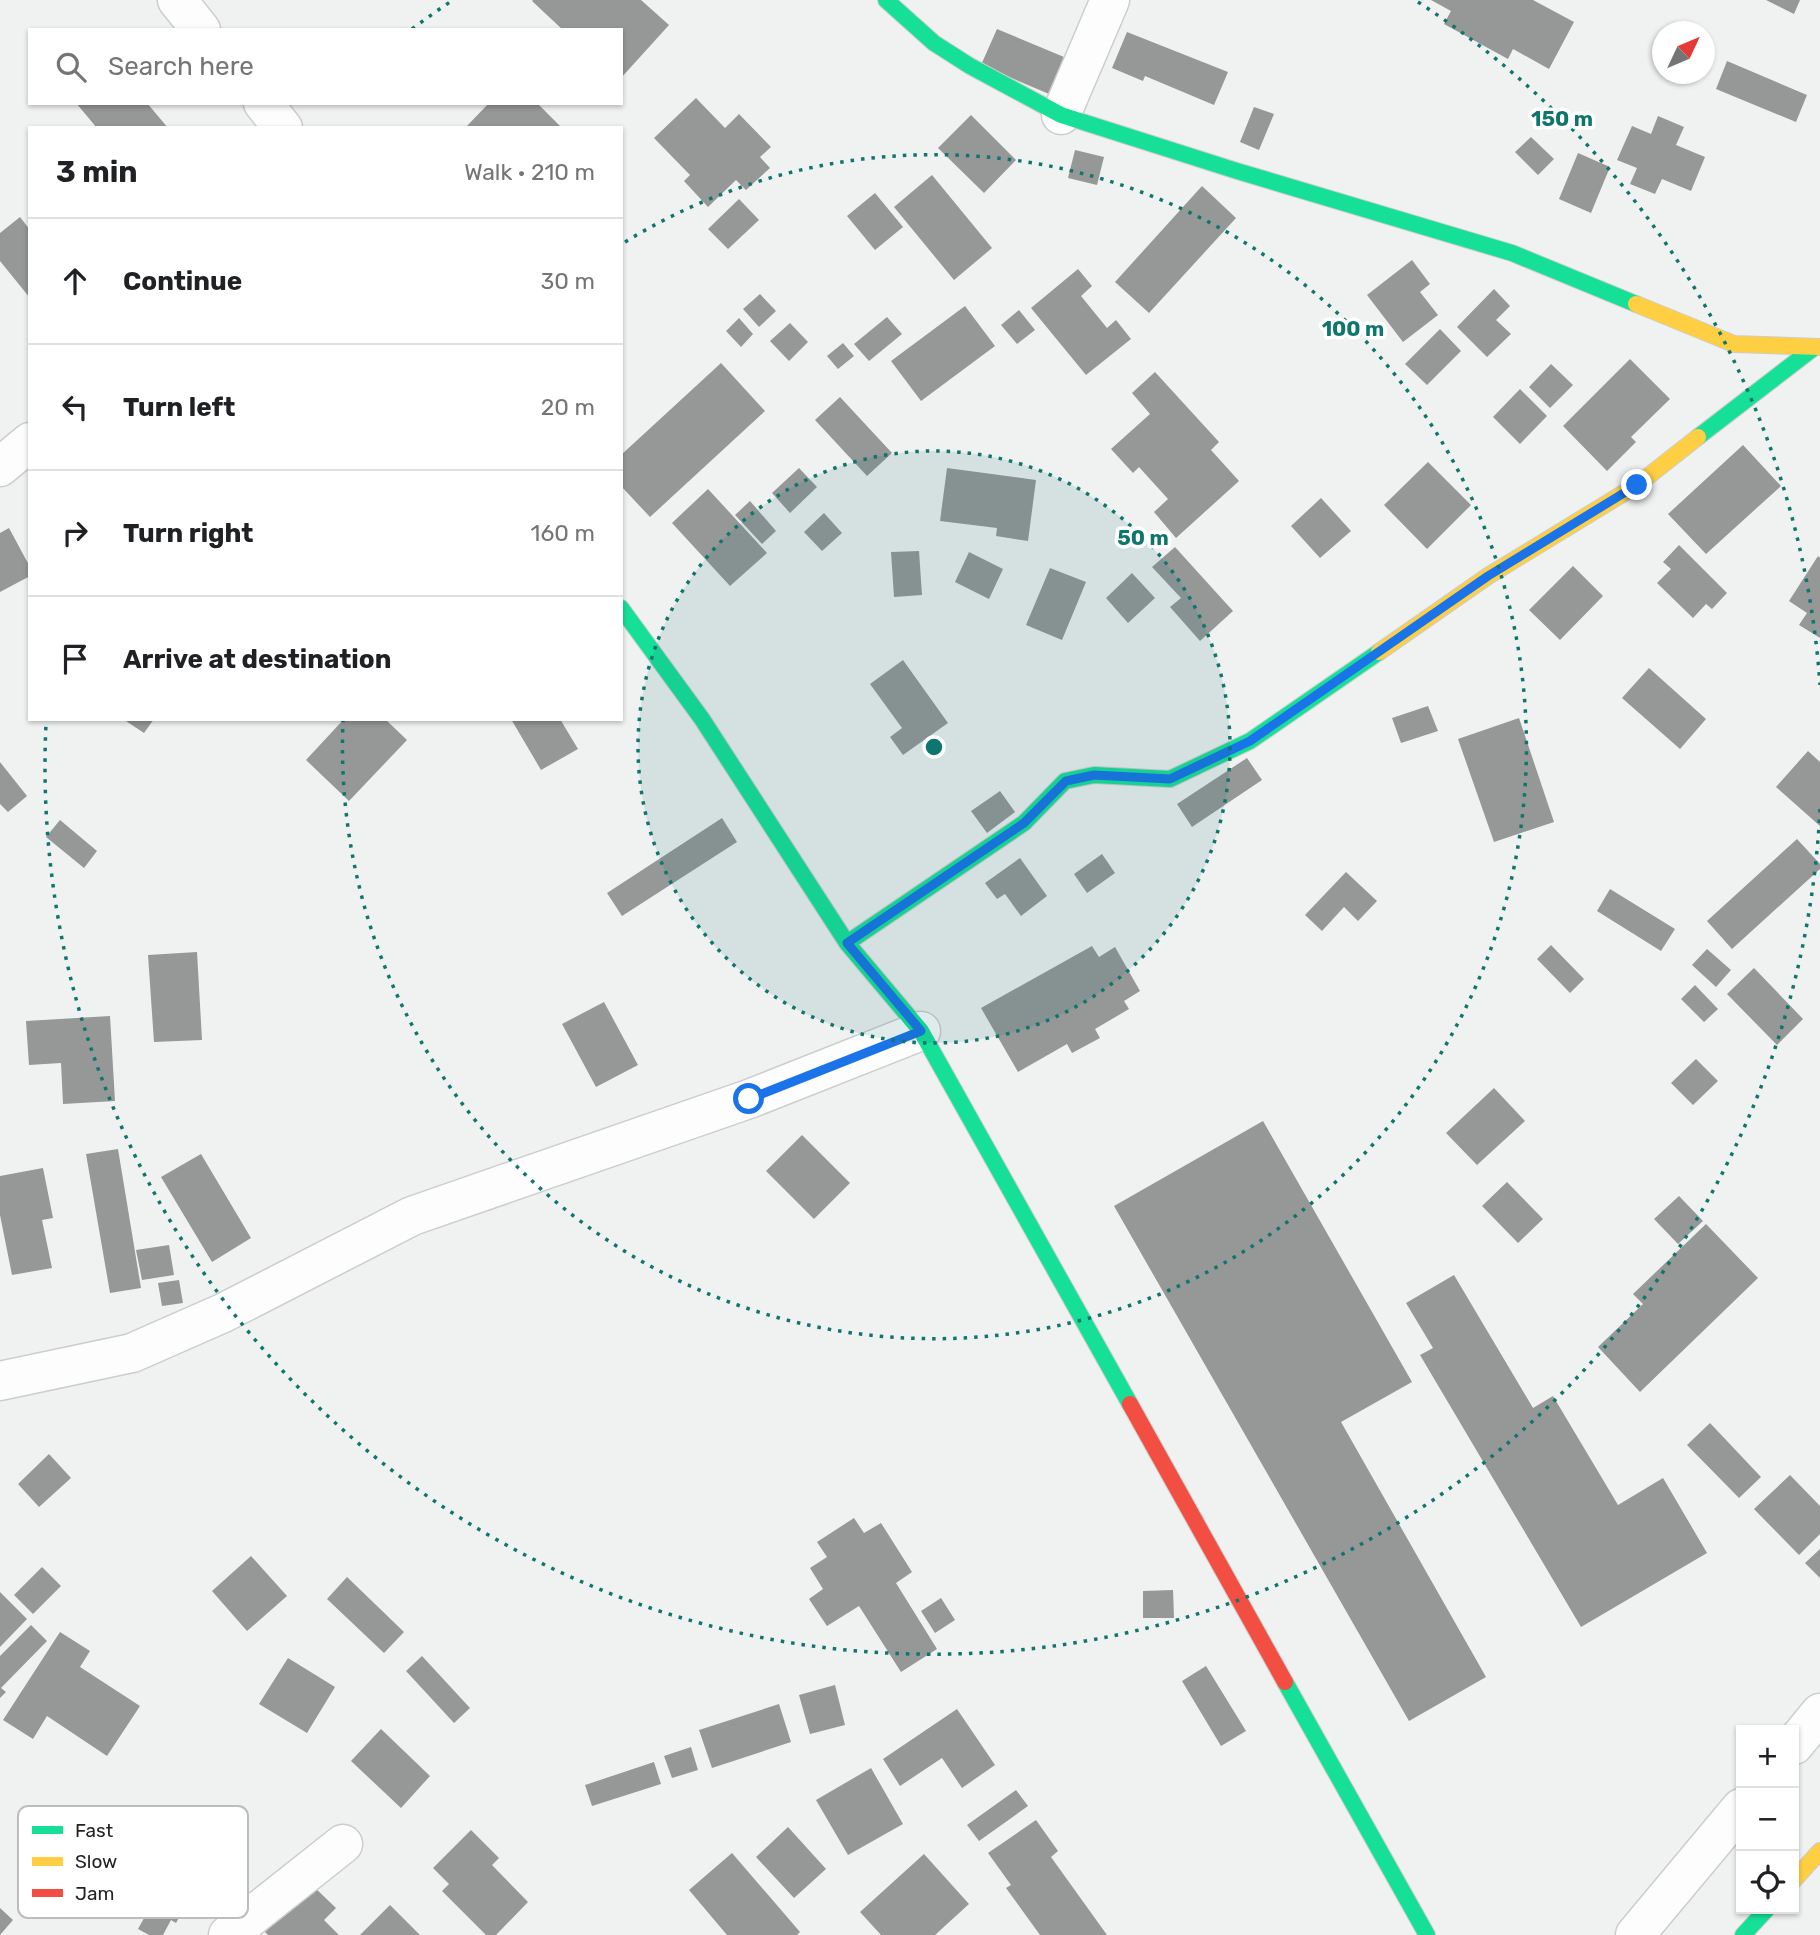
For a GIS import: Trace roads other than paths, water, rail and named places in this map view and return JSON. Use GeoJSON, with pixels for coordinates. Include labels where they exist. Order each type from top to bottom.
{"type":"FeatureCollection","features":[{"type":"Feature","properties":{"kind":"street"},"geometry":{"type":"LineString","coordinates":[[177,0],[199,28]]}},
{"type":"Feature","properties":{"kind":"street"},"geometry":{"type":"LineString","coordinates":[[886,0],[934,43],[961,61],[1061,115],[1512,253],[1734,344],[1817,347]]}},
{"type":"Feature","properties":{"kind":"street"},"geometry":{"type":"LineString","coordinates":[[1061,115],[1110,0]]}},
{"type":"Feature","properties":{"kind":"street"},"geometry":{"type":"LineString","coordinates":[[265,105],[281,126]]}},
{"type":"Feature","properties":{"kind":"street"},"geometry":{"type":"LineString","coordinates":[[847,943],[1024,823],[1066,781],[1094,775],[1170,779],[1250,741],[1488,576],[1637,485],[1817,347]]}},
{"type":"Feature","properties":{"kind":"street"},"geometry":{"type":"LineString","coordinates":[[0,467],[28,444]]}},
{"type":"Feature","properties":{"kind":"street"},"geometry":{"type":"LineString","coordinates":[[623,611],[702,719],[847,943],[921,1031],[1427,1935]]}},
{"type":"Feature","properties":{"kind":"street"},"geometry":{"type":"LineString","coordinates":[[0,1381],[132,1353],[223,1313],[412,1216],[749,1099],[921,1031]]}},
{"type":"Feature","properties":{"kind":"street"},"geometry":{"type":"LineString","coordinates":[[1799,1739],[1820,1713]]}},
{"type":"Feature","properties":{"kind":"street"},"geometry":{"type":"LineString","coordinates":[[1635,1935],[1736,1814]]}},
{"type":"Feature","properties":{"kind":"street"},"geometry":{"type":"LineString","coordinates":[[228,1935],[343,1844]]}},
{"type":"Feature","properties":{"kind":"street"},"geometry":{"type":"LineString","coordinates":[[1799,1874],[1820,1851]]}},
{"type":"Feature","properties":{"kind":"street"},"geometry":{"type":"LineString","coordinates":[[1743,1935],[1762,1914]]}}]}
